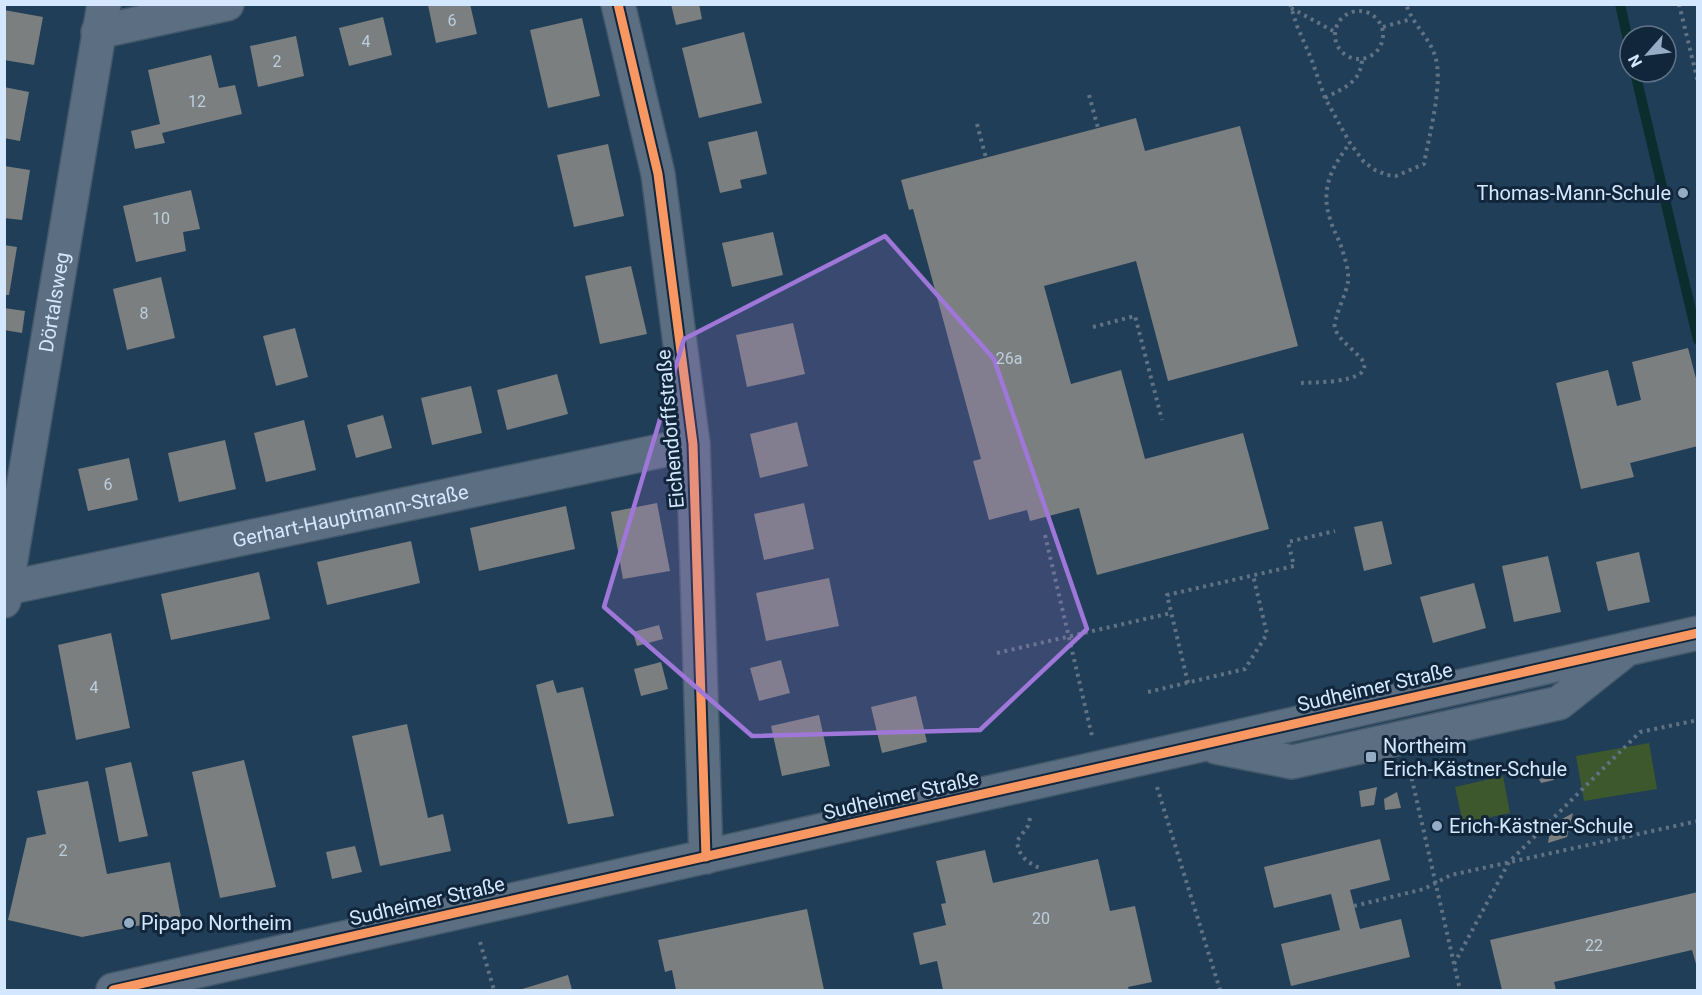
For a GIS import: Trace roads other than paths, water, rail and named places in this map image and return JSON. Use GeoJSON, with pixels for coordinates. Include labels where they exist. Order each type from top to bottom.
{"type":"FeatureCollection","features":[{"type":"Feature","properties":{"kind":"street"},"geometry":{"type":"LineString","coordinates":[[101,18],[227,4]]}},
{"type":"Feature","properties":{"kind":"street","name":"Eichendorffstraße"},"geometry":{"type":"LineString","coordinates":[[618,4],[658,174],[693,444],[706,857]]}},
{"type":"Feature","properties":{"kind":"street","name":"Dörtalsweg"},"geometry":{"type":"LineString","coordinates":[[6,595],[101,18]]}},
{"type":"Feature","properties":{"kind":"street","name":"Gerhart-Hauptmann-Straße"},"geometry":{"type":"LineString","coordinates":[[6,595],[693,444]]}},
{"type":"Feature","properties":{"kind":"street","name":"Sudheimer Straße"},"geometry":{"type":"LineString","coordinates":[[113,990],[1698,633]]}},
{"type":"Feature","properties":{"kind":"street"},"geometry":{"type":"LineString","coordinates":[[1204,745],[1292,762],[1559,703],[1628,648]]}},
{"type":"Feature","properties":{"kind":"street"},"geometry":{"type":"LineString","coordinates":[[1395,701],[1402,738]]}},
{"type":"Feature","properties":{"kind":"waterway"},"geometry":{"type":"LineString","coordinates":[[1620,4],[1624,24]]}},
{"type":"Feature","properties":{"kind":"waterway"},"geometry":{"type":"LineString","coordinates":[[1638,84],[1698,340]]}},
{"type":"Feature","properties":{"kind":"place","name":"Thomas-Mann-Schule"},"geometry":{"type":"Point","coordinates":[1683,193]}},
{"type":"Feature","properties":{"kind":"place","name":"Northeim Erich-Kästner-Schule"},"geometry":{"type":"Point","coordinates":[1371,757]}},
{"type":"Feature","properties":{"kind":"place","name":"Erich-Kästner-Schule"},"geometry":{"type":"Point","coordinates":[1437,826]}},
{"type":"Feature","properties":{"kind":"place","name":"Pipapo Northeim"},"geometry":{"type":"Point","coordinates":[129,923]}}]}
